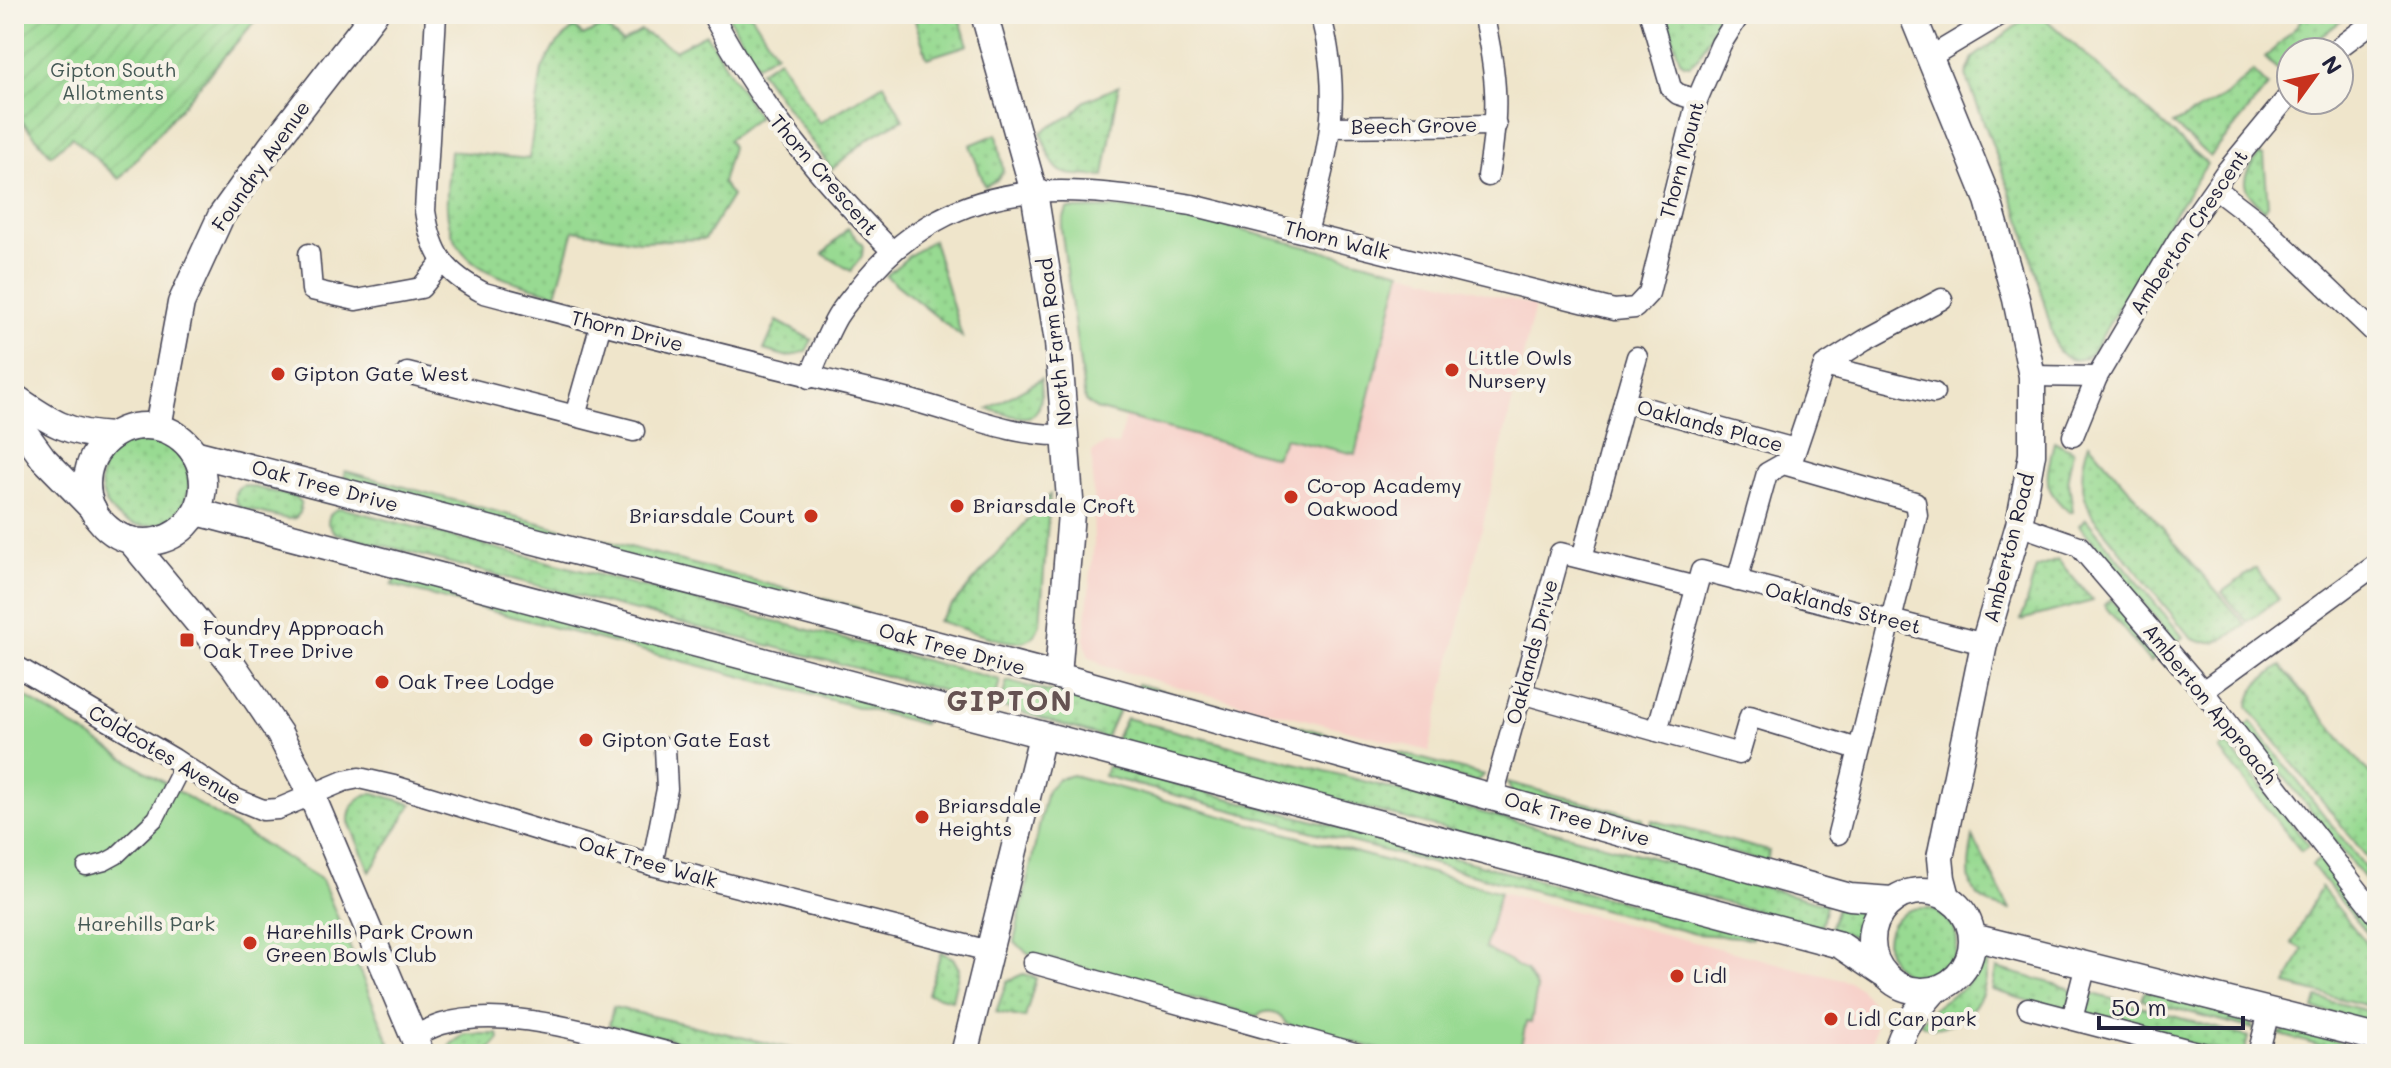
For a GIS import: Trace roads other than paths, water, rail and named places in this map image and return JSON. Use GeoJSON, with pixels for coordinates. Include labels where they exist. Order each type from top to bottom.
{"type":"FeatureCollection","features":[{"type":"Feature","properties":{"kind":"street","name":"Foundry Avenue"},"geometry":{"type":"LineString","coordinates":[[158,427],[181,303],[221,216],[374,14]]}},
{"type":"Feature","properties":{"kind":"street","name":"Thorn Drive"},"geometry":{"type":"LineString","coordinates":[[436,14],[425,211],[429,238],[442,262],[460,281],[484,293],[809,378],[905,399],[1023,433],[1066,435]]}},
{"type":"Feature","properties":{"kind":"street","name":"Thorn Crescent"},"geometry":{"type":"LineString","coordinates":[[712,14],[739,64],[792,141],[849,208],[891,250]]}},
{"type":"Feature","properties":{"kind":"street","name":"North Farm Road"},"geometry":{"type":"LineString","coordinates":[[984,14],[1034,192],[1058,342],[1071,513],[1058,676]]}},
{"type":"Feature","properties":{"kind":"street","name":"Beech Grove"},"geometry":{"type":"LineString","coordinates":[[1483,14],[1496,85],[1496,125],[1488,176]]}},
{"type":"Feature","properties":{"kind":"street"},"geometry":{"type":"LineString","coordinates":[[1650,14],[1671,88],[1678,94],[1697,100]]}},
{"type":"Feature","properties":{"kind":"street","name":"Thorn Mount"},"geometry":{"type":"LineString","coordinates":[[1635,308],[1649,293],[1697,100],[1721,44],[1740,14]]}},
{"type":"Feature","properties":{"kind":"street","name":"Amberton Road"},"geometry":{"type":"LineString","coordinates":[[1912,14],[1988,200],[2016,299],[2032,376],[2032,454],[2019,525],[1984,644],[1940,858],[1947,897]]}},
{"type":"Feature","properties":{"kind":"street"},"geometry":{"type":"LineString","coordinates":[[1930,57],[2002,14]]}},
{"type":"Feature","properties":{"kind":"street"},"geometry":{"type":"LineString","coordinates":[[2354,36],[2377,19]]}},
{"type":"Feature","properties":{"kind":"street"},"geometry":{"type":"LineString","coordinates":[[1307,233],[1332,127],[1332,74],[1322,21]]}},
{"type":"Feature","properties":{"kind":"street","name":"Amberton Crescent"},"geometry":{"type":"LineString","coordinates":[[2073,436],[2097,377],[2143,296],[2215,188],[2275,113]]}},
{"type":"Feature","properties":{"kind":"street","name":"Beech Grove"},"geometry":{"type":"LineString","coordinates":[[1332,127],[1496,125]]}},
{"type":"Feature","properties":{"kind":"street"},"geometry":{"type":"LineString","coordinates":[[2215,188],[2258,221],[2377,335]]}},
{"type":"Feature","properties":{"kind":"street","name":"Thorn Walk"},"geometry":{"type":"LineString","coordinates":[[809,378],[838,315],[891,250],[944,217],[979,203],[1034,192],[1124,194],[1192,205],[1614,310],[1635,308]]}},
{"type":"Feature","properties":{"kind":"street"},"geometry":{"type":"LineString","coordinates":[[309,254],[312,290],[356,300],[421,288],[442,262]]}},
{"type":"Feature","properties":{"kind":"street"},"geometry":{"type":"LineString","coordinates":[[1737,581],[1767,473],[1793,457],[1824,366],[1942,299]]}},
{"type":"Feature","properties":{"kind":"street"},"geometry":{"type":"LineString","coordinates":[[575,416],[601,324]]}},
{"type":"Feature","properties":{"kind":"street","name":"Oaklands Place"},"geometry":{"type":"LineString","coordinates":[[1582,558],[1637,357]]}},
{"type":"Feature","properties":{"kind":"street"},"geometry":{"type":"LineString","coordinates":[[1824,366],[1934,393]]}},
{"type":"Feature","properties":{"kind":"street"},"geometry":{"type":"LineString","coordinates":[[407,373],[634,431]]}},
{"type":"Feature","properties":{"kind":"street"},"geometry":{"type":"LineString","coordinates":[[2032,376],[2097,377]]}},
{"type":"Feature","properties":{"kind":"street"},"geometry":{"type":"LineString","coordinates":[[14,397],[53,424],[83,435],[112,436]]}},
{"type":"Feature","properties":{"kind":"street","name":"Oaklands Place"},"geometry":{"type":"LineString","coordinates":[[1624,402],[1793,457],[1915,502],[1917,515],[1890,619]]}},
{"type":"Feature","properties":{"kind":"street"},"geometry":{"type":"LineString","coordinates":[[14,418],[43,458],[114,533],[140,542],[162,540],[188,521]]}},
{"type":"Feature","properties":{"kind":"street"},"geometry":{"type":"LineString","coordinates":[[93,509],[89,497],[89,470],[97,451],[112,436],[128,428],[158,427],[180,437],[194,453],[202,472],[203,492],[168,554],[166,572],[170,588]]}},
{"type":"Feature","properties":{"kind":"street","name":"Oak Tree Drive"},"geometry":{"type":"LineString","coordinates":[[194,453],[1058,676],[1850,897],[1900,896],[1930,891],[1947,897]]}},
{"type":"Feature","properties":{"kind":"street"},"geometry":{"type":"LineString","coordinates":[[188,521],[1042,736],[1840,945],[1904,989],[1916,992],[1934,991],[1952,983],[1964,970],[1971,954],[1973,937],[1963,912],[1947,897]]}},
{"type":"Feature","properties":{"kind":"street","name":"Amberton Approach"},"geometry":{"type":"LineString","coordinates":[[2019,525],[2079,546],[2203,691],[2377,915]]}},
{"type":"Feature","properties":{"kind":"street"},"geometry":{"type":"LineString","coordinates":[[130,540],[233,665],[279,733],[312,796],[417,1045],[442,1024],[501,1018],[540,1023],[674,1054]]}},
{"type":"Feature","properties":{"kind":"street","name":"Oaklands Drive"},"geometry":{"type":"LineString","coordinates":[[1493,796],[1560,553],[1582,558]]}},
{"type":"Feature","properties":{"kind":"street"},"geometry":{"type":"LineString","coordinates":[[1582,558],[1699,579],[1657,731]]}},
{"type":"Feature","properties":{"kind":"street"},"geometry":{"type":"LineString","coordinates":[[2203,691],[2377,564]]}},
{"type":"Feature","properties":{"kind":"street","name":"Oaklands Street"},"geometry":{"type":"LineString","coordinates":[[1699,579],[1737,581],[1984,644]]}},
{"type":"Feature","properties":{"kind":"street"},"geometry":{"type":"LineString","coordinates":[[1838,834],[1890,619]]}},
{"type":"Feature","properties":{"kind":"street","name":"Coldcotes Avenue"},"geometry":{"type":"LineString","coordinates":[[14,665],[231,797],[263,810],[278,809],[312,796]]}},
{"type":"Feature","properties":{"kind":"street"},"geometry":{"type":"LineString","coordinates":[[1521,693],[1739,754],[1750,716],[1858,749]]}},
{"type":"Feature","properties":{"kind":"street"},"geometry":{"type":"LineString","coordinates":[[964,1054],[1042,736]]}},
{"type":"Feature","properties":{"kind":"street"},"geometry":{"type":"LineString","coordinates":[[652,865],[667,789],[665,748]]}},
{"type":"Feature","properties":{"kind":"street"},"geometry":{"type":"LineString","coordinates":[[86,867],[116,856],[156,818],[183,765]]}},
{"type":"Feature","properties":{"kind":"street","name":"Oak Tree Walk"},"geometry":{"type":"LineString","coordinates":[[312,796],[344,781],[359,778],[394,786],[652,865],[989,951]]}},
{"type":"Feature","properties":{"kind":"street"},"geometry":{"type":"LineString","coordinates":[[1898,1048],[1896,1009],[1886,977],[1874,958],[1871,943],[1875,921],[1900,896],[1928,875],[1940,858]]}},
{"type":"Feature","properties":{"kind":"street"},"geometry":{"type":"LineString","coordinates":[[1973,937],[2377,1038]]}},
{"type":"Feature","properties":{"kind":"street"},"geometry":{"type":"LineString","coordinates":[[1033,963],[1358,1054]]}},
{"type":"Feature","properties":{"kind":"street"},"geometry":{"type":"LineString","coordinates":[[2072,1019],[2086,965]]}},
{"type":"Feature","properties":{"kind":"street"},"geometry":{"type":"LineString","coordinates":[[1898,1048],[1913,1015],[1934,991]]}},
{"type":"Feature","properties":{"kind":"street"},"geometry":{"type":"LineString","coordinates":[[2028,1008],[2205,1054]]}},
{"type":"Feature","properties":{"kind":"street"},"geometry":{"type":"LineString","coordinates":[[2258,1054],[2269,1012]]}},
{"type":"Feature","properties":{"kind":"place","name":"Little Owls Nursery"},"geometry":{"type":"Point","coordinates":[1452,370]}},
{"type":"Feature","properties":{"kind":"place","name":"Gipton Gate West"},"geometry":{"type":"Point","coordinates":[278,374]}},
{"type":"Feature","properties":{"kind":"place","name":"Co-op Academy Oakwood"},"geometry":{"type":"Point","coordinates":[1291,497]}},
{"type":"Feature","properties":{"kind":"place","name":"Briarsdale Croft"},"geometry":{"type":"Point","coordinates":[957,506]}},
{"type":"Feature","properties":{"kind":"place","name":"Briarsdale Court"},"geometry":{"type":"Point","coordinates":[811,516]}},
{"type":"Feature","properties":{"kind":"place","name":"Foundry Approach Oak Tree Drive"},"geometry":{"type":"Point","coordinates":[187,640]}},
{"type":"Feature","properties":{"kind":"place","name":"Oak Tree Lodge"},"geometry":{"type":"Point","coordinates":[382,682]}},
{"type":"Feature","properties":{"kind":"place","name":"Gipton Gate East"},"geometry":{"type":"Point","coordinates":[586,740]}},
{"type":"Feature","properties":{"kind":"place","name":"Briarsdale Heights"},"geometry":{"type":"Point","coordinates":[922,817]}},
{"type":"Feature","properties":{"kind":"place","name":"Harehills Park Crown Green Bowls Club"},"geometry":{"type":"Point","coordinates":[250,943]}},
{"type":"Feature","properties":{"kind":"place","name":"Lidl"},"geometry":{"type":"Point","coordinates":[1677,976]}},
{"type":"Feature","properties":{"kind":"place","name":"Lidl Car park"},"geometry":{"type":"Point","coordinates":[1831,1019]}},
{"type":"Feature","properties":{"kind":"district","name":"GIPTON"},"geometry":{"type":"Point","coordinates":[1010,701]}},
{"type":"Feature","properties":{"kind":"park label","name":"Gipton South Allotments"},"geometry":{"type":"Point","coordinates":[113,82]}},
{"type":"Feature","properties":{"kind":"park label","name":"Harehills Park"},"geometry":{"type":"Point","coordinates":[146,924]}}]}
